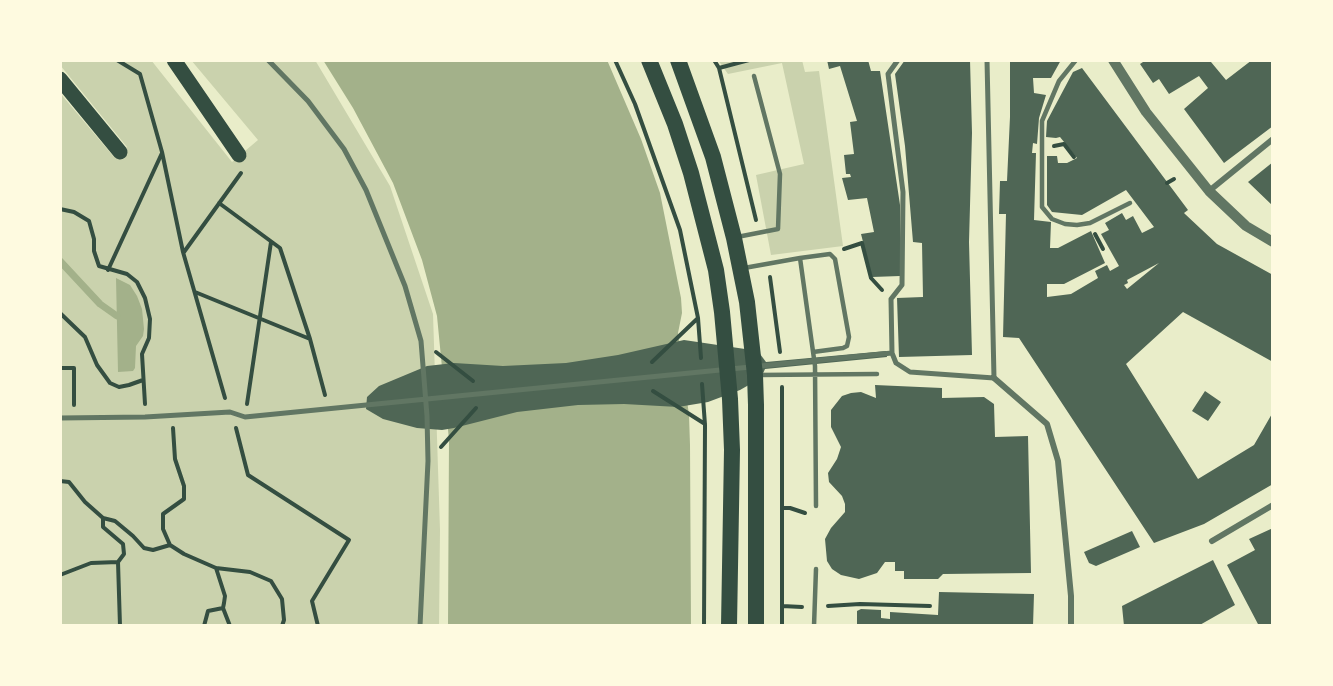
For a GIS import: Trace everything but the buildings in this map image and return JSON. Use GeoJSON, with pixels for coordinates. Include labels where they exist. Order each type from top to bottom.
{"type":"FeatureCollection","features":[{"type":"Feature","properties":{"kind":"highway"},"geometry":{"type":"LineString","coordinates":[[649,60],[675,124],[691,173],[716,270],[722,312],[732,450],[729,626]]}},
{"type":"Feature","properties":{"kind":"highway"},"geometry":{"type":"LineString","coordinates":[[678,60],[713,157],[741,269],[755,375],[758,470],[756,626]]}},
{"type":"Feature","properties":{"kind":"main road"},"geometry":{"type":"LineString","coordinates":[[174,60],[238,155]]}},
{"type":"Feature","properties":{"kind":"main road"},"geometry":{"type":"LineString","coordinates":[[60,79],[120,152]]}},
{"type":"Feature","properties":{"kind":"street"},"geometry":{"type":"LineString","coordinates":[[268,60],[308,101],[344,149],[366,190],[405,286],[421,341],[428,461],[420,626]]}},
{"type":"Feature","properties":{"kind":"street"},"geometry":{"type":"LineString","coordinates":[[898,60],[888,74],[903,192],[902,285],[891,299],[892,353],[896,363],[910,372],[994,378],[1047,424],[1058,461],[1071,596],[1071,626]]}},
{"type":"Feature","properties":{"kind":"street"},"geometry":{"type":"LineString","coordinates":[[987,60],[994,378]]}},
{"type":"Feature","properties":{"kind":"street"},"geometry":{"type":"LineString","coordinates":[[1113,60],[1146,112],[1209,191],[1246,226],[1273,242]]}},
{"type":"Feature","properties":{"kind":"street"},"geometry":{"type":"LineString","coordinates":[[1209,191],[1273,139]]}},
{"type":"Feature","properties":{"kind":"street"},"geometry":{"type":"LineString","coordinates":[[60,418],[145,417],[230,412],[245,417],[892,353]]}},
{"type":"Feature","properties":{"kind":"street"},"geometry":{"type":"LineString","coordinates":[[1212,541],[1273,505]]}},
{"type":"Feature","properties":{"kind":"lane"},"geometry":{"type":"LineString","coordinates":[[1076,60],[1059,81],[1042,121],[1042,207],[1052,219],[1065,224],[1077,225],[1090,223],[1130,203]]}},
{"type":"Feature","properties":{"kind":"lane"},"geometry":{"type":"LineString","coordinates":[[735,238],[777,229],[780,174],[754,76]]}},
{"type":"Feature","properties":{"kind":"lane"},"geometry":{"type":"LineString","coordinates":[[741,269],[830,254],[835,259],[849,337],[847,346],[813,352]]}},
{"type":"Feature","properties":{"kind":"lane"},"geometry":{"type":"LineString","coordinates":[[800,258],[816,375],[816,506]]}},
{"type":"Feature","properties":{"kind":"lane"},"geometry":{"type":"LineString","coordinates":[[755,375],[877,374]]}},
{"type":"Feature","properties":{"kind":"lane"},"geometry":{"type":"LineString","coordinates":[[814,626],[816,569]]}},
{"type":"Feature","properties":{"kind":"path"},"geometry":{"type":"LineString","coordinates":[[117,60],[140,74],[162,152],[183,252],[230,412],[238,432],[248,475],[349,540],[312,601],[318,626]]}},
{"type":"Feature","properties":{"kind":"path"},"geometry":{"type":"LineString","coordinates":[[615,60],[635,104],[680,230],[698,318],[701,366]]}},
{"type":"Feature","properties":{"kind":"path"},"geometry":{"type":"LineString","coordinates":[[719,68],[747,60]]}},
{"type":"Feature","properties":{"kind":"path"},"geometry":{"type":"LineString","coordinates":[[1064,144],[1074,157]]}},
{"type":"Feature","properties":{"kind":"path"},"geometry":{"type":"LineString","coordinates":[[108,270],[162,152]]}},
{"type":"Feature","properties":{"kind":"path"},"geometry":{"type":"LineString","coordinates":[[183,252],[242,173]]}},
{"type":"Feature","properties":{"kind":"path"},"geometry":{"type":"LineString","coordinates":[[1167,183],[1174,179]]}},
{"type":"Feature","properties":{"kind":"path"},"geometry":{"type":"LineString","coordinates":[[219,203],[280,248],[310,339],[329,407]]}},
{"type":"Feature","properties":{"kind":"path"},"geometry":{"type":"LineString","coordinates":[[60,209],[74,212],[89,221],[99,266],[127,274],[137,282],[145,298],[150,319],[149,339],[142,354],[145,417]]}},
{"type":"Feature","properties":{"kind":"path"},"geometry":{"type":"LineString","coordinates":[[245,417],[270,242]]}},
{"type":"Feature","properties":{"kind":"path"},"geometry":{"type":"LineString","coordinates":[[862,243],[871,278]]}},
{"type":"Feature","properties":{"kind":"path"},"geometry":{"type":"LineString","coordinates":[[194,292],[310,339]]}},
{"type":"Feature","properties":{"kind":"path"},"geometry":{"type":"LineString","coordinates":[[60,313],[85,337],[97,365],[110,383],[119,387],[129,386],[143,380]]}},
{"type":"Feature","properties":{"kind":"path"},"geometry":{"type":"LineString","coordinates":[[698,318],[634,379],[705,425]]}},
{"type":"Feature","properties":{"kind":"path"},"geometry":{"type":"LineString","coordinates":[[421,341],[489,394],[428,461]]}},
{"type":"Feature","properties":{"kind":"path"},"geometry":{"type":"LineString","coordinates":[[60,368],[74,368],[73,400],[76,417]]}},
{"type":"Feature","properties":{"kind":"path"},"geometry":{"type":"LineString","coordinates":[[702,377],[705,425],[704,626]]}},
{"type":"Feature","properties":{"kind":"path"},"geometry":{"type":"LineString","coordinates":[[172,416],[175,459],[184,486],[184,500],[163,514],[163,529],[170,545],[216,568],[250,572],[271,581],[282,599],[284,620],[282,626]]}},
{"type":"Feature","properties":{"kind":"path"},"geometry":{"type":"LineString","coordinates":[[60,481],[69,482],[85,502],[103,518],[115,521],[144,548],[153,550],[170,545]]}},
{"type":"Feature","properties":{"kind":"path"},"geometry":{"type":"LineString","coordinates":[[783,508],[809,514]]}},
{"type":"Feature","properties":{"kind":"path"},"geometry":{"type":"LineString","coordinates":[[103,518],[103,527],[123,544],[124,554],[118,562],[120,626]]}},
{"type":"Feature","properties":{"kind":"path"},"geometry":{"type":"LineString","coordinates":[[60,574],[91,563],[118,562]]}},
{"type":"Feature","properties":{"kind":"path"},"geometry":{"type":"LineString","coordinates":[[216,568],[225,596],[223,608],[230,626]]}},
{"type":"Feature","properties":{"kind":"path"},"geometry":{"type":"LineString","coordinates":[[860,603],[930,606]]}},
{"type":"Feature","properties":{"kind":"path"},"geometry":{"type":"LineString","coordinates":[[204,626],[208,611],[223,608]]}},
{"type":"Feature","properties":{"kind":"shaded area"},"geometry":{"type":"Polygon","coordinates":[[[60,60],[151,60],[232,162],[258,140],[191,60],[315,60],[390,186],[433,314],[440,530],[439,626],[60,626],[60,93],[114,157],[127,147],[60,65],[60,60]]]}},
{"type":"Feature","properties":{"kind":"shaded area"},"geometry":{"type":"Polygon","coordinates":[[[323,60],[607,60],[641,139],[660,193],[681,298],[682,313],[678,333],[689,415],[690,445],[691,626],[448,626],[449,440],[437,316],[422,260],[393,183],[353,108],[323,60]]]}},
{"type":"Feature","properties":{"kind":"shaded area"},"geometry":{"type":"Polygon","coordinates":[[[718,60],[802,60],[805,72],[819,71],[843,246],[771,255],[756,175],[804,164],[782,63],[728,74],[718,60]]]}},
{"type":"Feature","properties":{"kind":"shaded area"},"geometry":{"type":"Polygon","coordinates":[[[116,278],[130,285],[142,309],[143,336],[136,346],[133,371],[118,372],[116,278]]]}},
{"type":"Feature","properties":{"kind":"waterway"},"geometry":{"type":"LineString","coordinates":[[60,261],[100,304],[117,316]]}}]}
